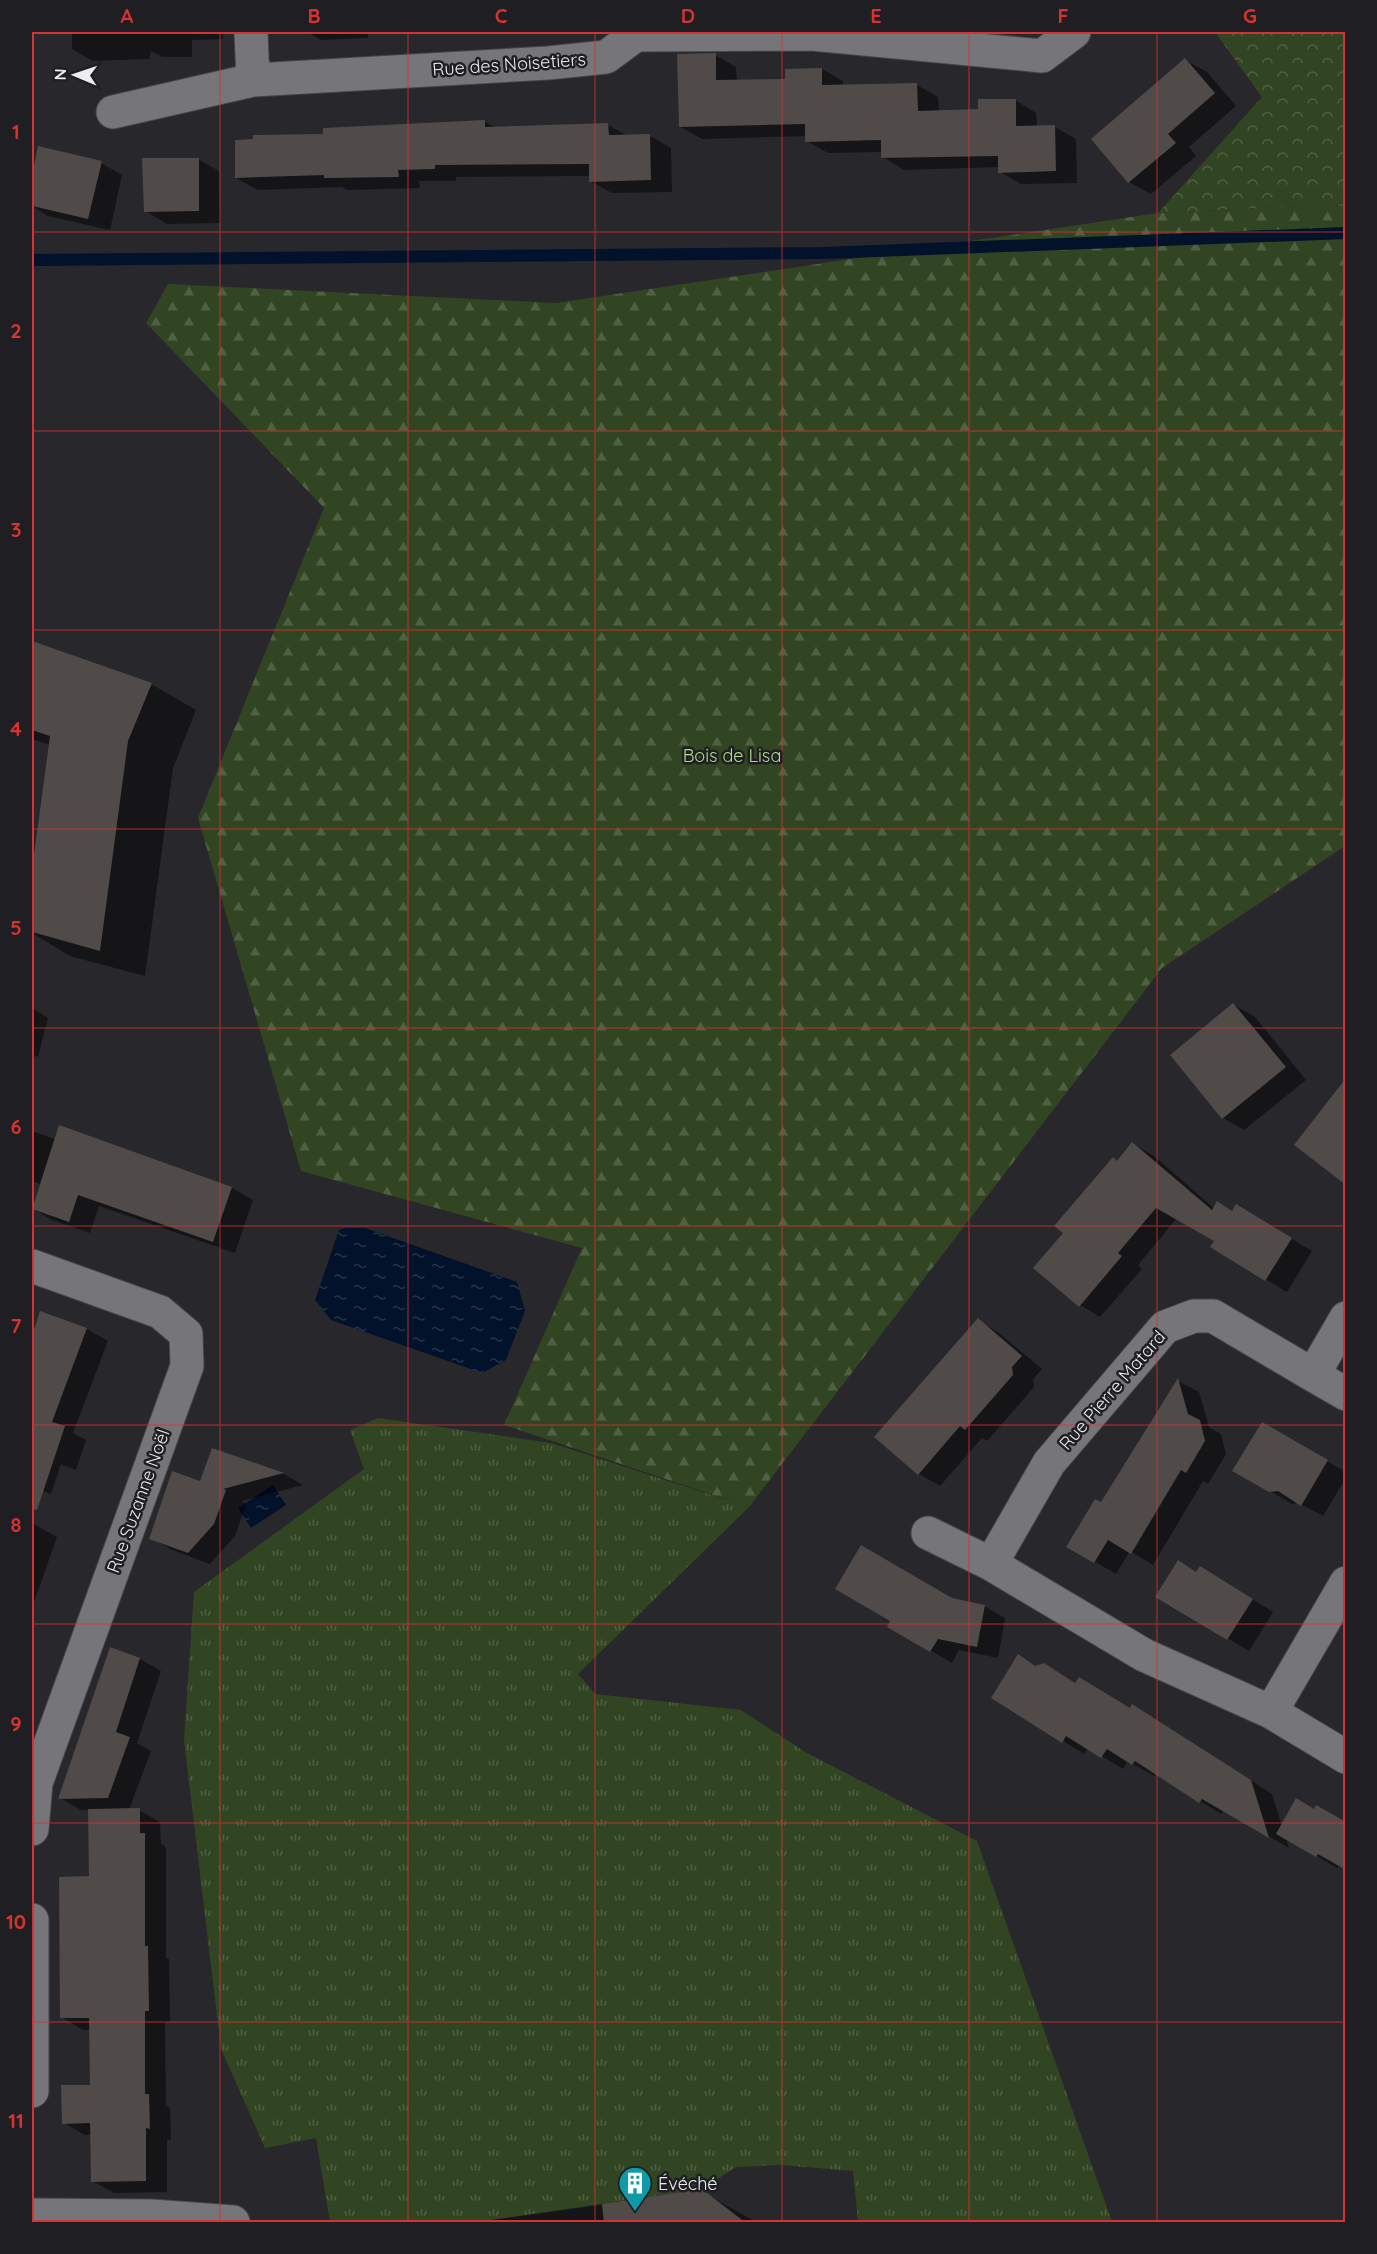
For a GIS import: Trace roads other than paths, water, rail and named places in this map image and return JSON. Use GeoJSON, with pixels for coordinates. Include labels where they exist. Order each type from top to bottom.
{"type":"FeatureCollection","features":[{"type":"Feature","properties":{"kind":"street"},"geometry":{"type":"LineString","coordinates":[[251,32],[253,80]]}},
{"type":"Feature","properties":{"kind":"street","name":"Rue des Noisetiers"},"geometry":{"type":"LineString","coordinates":[[112,112],[253,80],[548,63],[636,35],[812,34],[1042,56],[1074,32]]}},
{"type":"Feature","properties":{"kind":"street","name":"Rue Suzanne Noël"},"geometry":{"type":"LineString","coordinates":[[32,1266],[160,1312],[186,1335],[187,1366],[36,1783],[32,1829]]}},
{"type":"Feature","properties":{"kind":"street","name":"Rue Pierre Matard"},"geometry":{"type":"LineString","coordinates":[[991,1564],[1049,1463],[1166,1327],[1194,1316],[1213,1316],[1346,1394]]}},
{"type":"Feature","properties":{"kind":"street"},"geometry":{"type":"LineString","coordinates":[[1313,1375],[1346,1318]]}},
{"type":"Feature","properties":{"kind":"street"},"geometry":{"type":"LineString","coordinates":[[928,1533],[991,1564],[1143,1655],[1270,1712],[1346,1757]]}},
{"type":"Feature","properties":{"kind":"street"},"geometry":{"type":"LineString","coordinates":[[1270,1712],[1346,1583]]}},
{"type":"Feature","properties":{"kind":"street"},"geometry":{"type":"LineString","coordinates":[[32,1920],[32,2091]]}},
{"type":"Feature","properties":{"kind":"street"},"geometry":{"type":"LineString","coordinates":[[33,2211],[152,2216],[233,2223]]}},
{"type":"Feature","properties":{"kind":"water"},"geometry":{"type":"Polygon","coordinates":[[[365,1228],[517,1282],[525,1311],[506,1360],[482,1373],[331,1320],[315,1300],[339,1230],[365,1228]]]}},
{"type":"Feature","properties":{"kind":"water"},"geometry":{"type":"Polygon","coordinates":[[[273,1485],[286,1505],[251,1528],[238,1508],[273,1485]]]}},
{"type":"Feature","properties":{"kind":"waterway"},"geometry":{"type":"LineString","coordinates":[[32,260],[824,253],[1346,233]]}},
{"type":"Feature","properties":{"kind":"place","name":"Évéché"},"geometry":{"type":"Point","coordinates":[635,2212]}},
{"type":"Feature","properties":{"kind":"park label","name":"Bois de Lisa"},"geometry":{"type":"Point","coordinates":[732,755]}}]}
